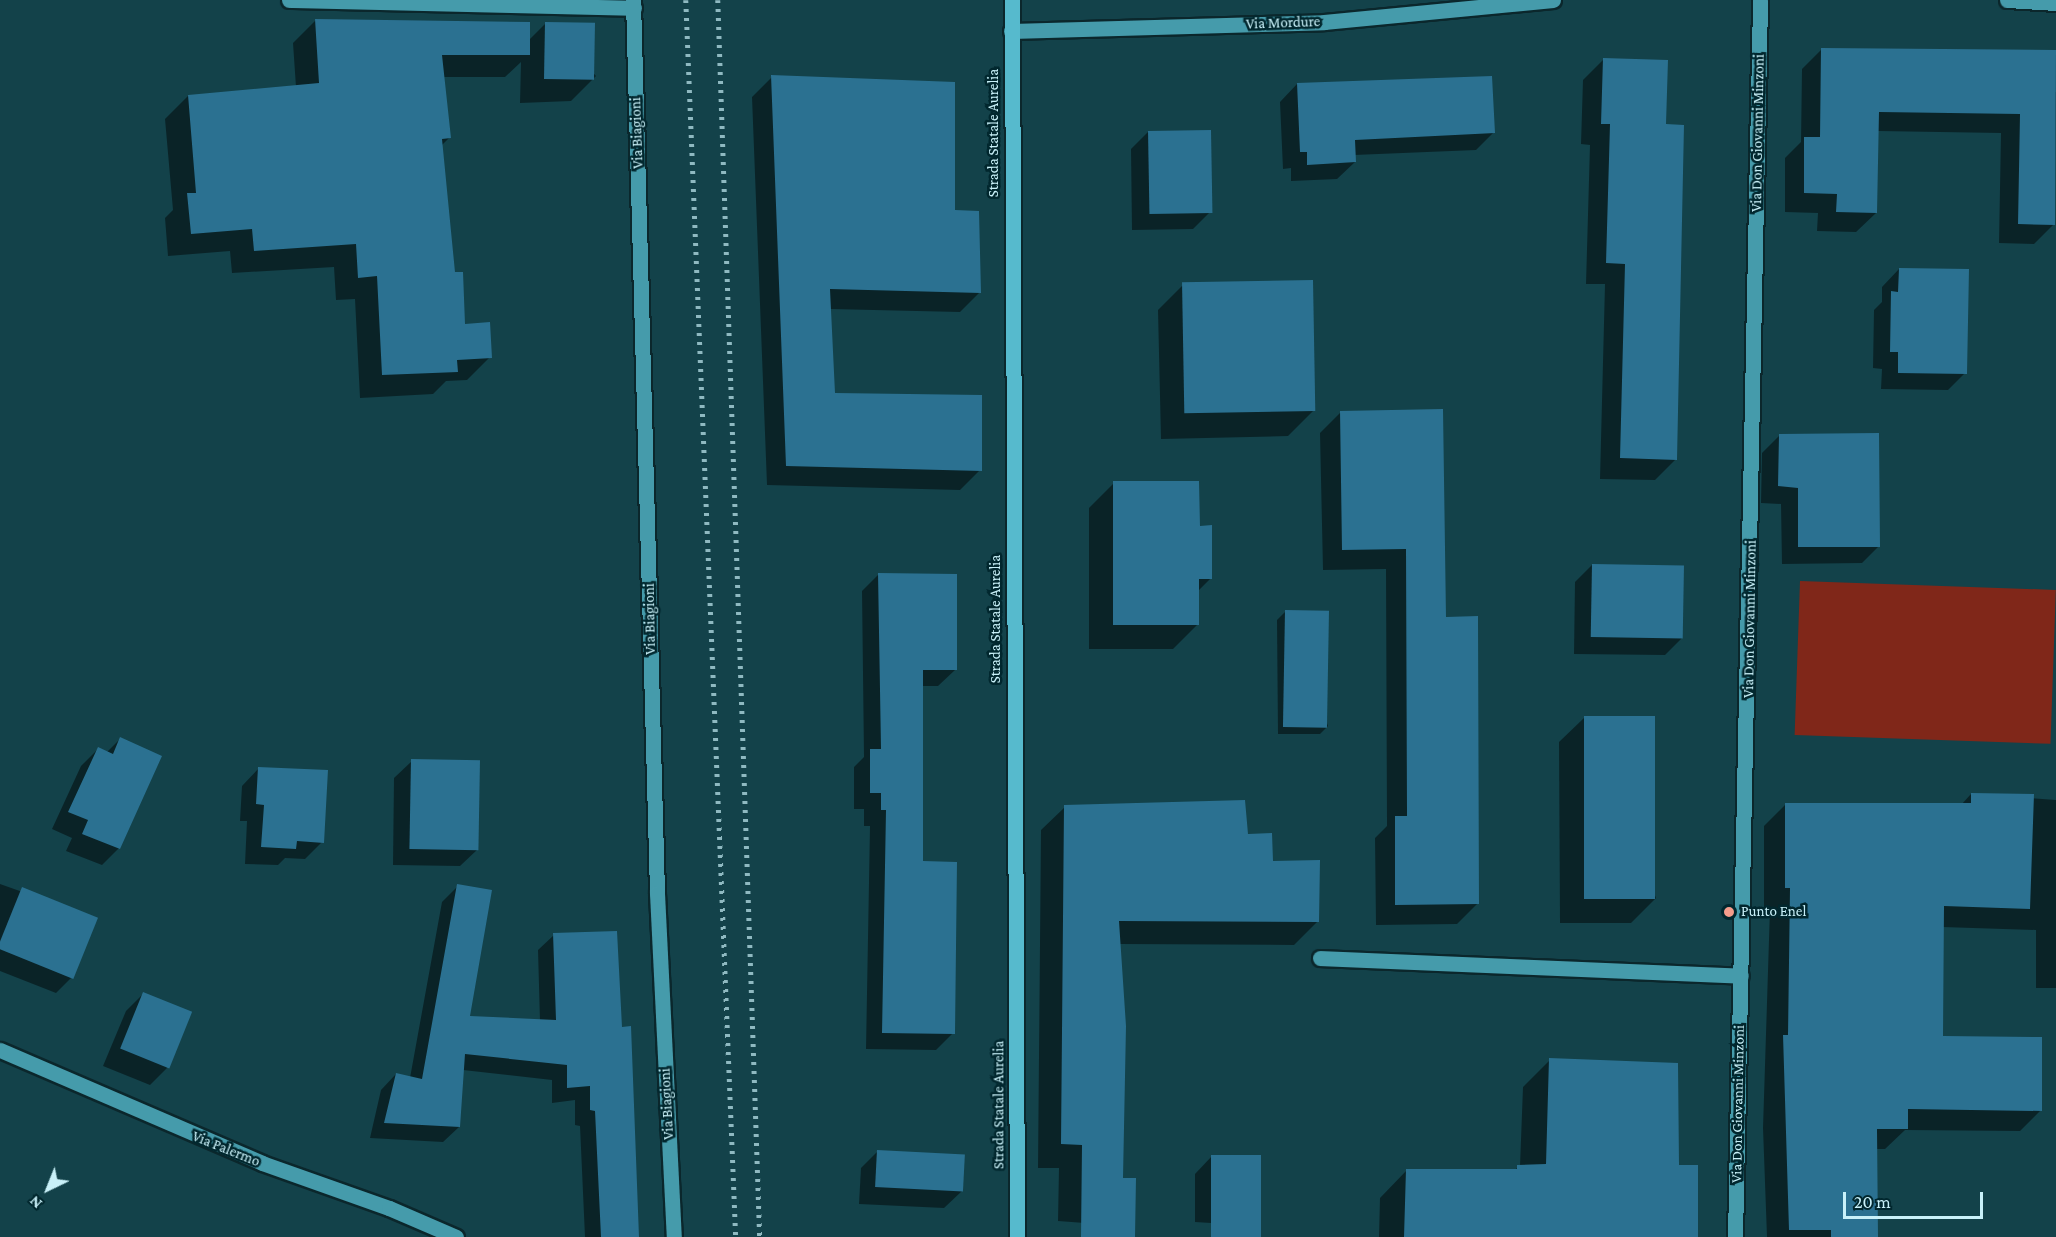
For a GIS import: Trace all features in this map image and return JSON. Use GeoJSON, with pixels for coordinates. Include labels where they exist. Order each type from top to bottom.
{"type":"FeatureCollection","features":[{"type":"Feature","properties":{"kind":"main road","name":"Strada Statale Aurelia"},"geometry":{"type":"LineString","coordinates":[[1012,0],[1017,1237]]}},
{"type":"Feature","properties":{"kind":"street"},"geometry":{"type":"LineString","coordinates":[[289,0],[633,4]]}},
{"type":"Feature","properties":{"kind":"street","name":"Via Mordure"},"geometry":{"type":"LineString","coordinates":[[1011,31],[1324,22],[1553,0]]}},
{"type":"Feature","properties":{"kind":"street","name":"Via Don Giovanni Minzoni"},"geometry":{"type":"LineString","coordinates":[[1735,1237],[1760,0]]}},
{"type":"Feature","properties":{"kind":"street"},"geometry":{"type":"LineString","coordinates":[[2007,0],[2056,3]]}},
{"type":"Feature","properties":{"kind":"street","name":"Via Biagioni"},"geometry":{"type":"LineString","coordinates":[[633,4],[657,892],[674,1237]]}},
{"type":"Feature","properties":{"kind":"street"},"geometry":{"type":"LineString","coordinates":[[1320,958],[1741,976]]}},
{"type":"Feature","properties":{"kind":"street","name":"Via Palermo"},"geometry":{"type":"LineString","coordinates":[[1,1054],[251,1159],[389,1208],[456,1237]]}},
{"type":"Feature","properties":{"kind":"shaded area"},"geometry":{"type":"Polygon","coordinates":[[[1800,581],[2056,590],[2050,744],[1795,735],[1800,581]]]}},
{"type":"Feature","properties":{"kind":"building"},"geometry":{"type":"Polygon","coordinates":[[[315,19],[530,22],[530,55],[442,55],[451,138],[442,139],[455,272],[463,272],[465,324],[490,322],[492,358],[457,360],[458,372],[382,375],[377,276],[358,278],[356,244],[254,251],[252,229],[191,234],[187,193],[196,193],[188,95],[319,83],[315,19]]]}},
{"type":"Feature","properties":{"kind":"building"},"geometry":{"type":"Polygon","coordinates":[[[545,22],[595,23],[594,80],[544,79],[545,22]]]}},
{"type":"Feature","properties":{"kind":"building"},"geometry":{"type":"Polygon","coordinates":[[[1821,48],[2056,50],[2055,225],[2018,224],[2020,114],[1879,112],[1877,213],[1836,212],[1837,194],[1804,193],[1804,137],[1820,137],[1821,48]]]}},
{"type":"Feature","properties":{"kind":"building"},"geometry":{"type":"Polygon","coordinates":[[[1603,58],[1668,60],[1666,124],[1684,125],[1677,460],[1620,458],[1625,264],[1606,263],[1610,124],[1601,124],[1603,58]]]}},
{"type":"Feature","properties":{"kind":"building"},"geometry":{"type":"Polygon","coordinates":[[[771,75],[955,82],[955,210],[979,211],[981,293],[830,289],[835,393],[982,395],[982,471],[786,466],[771,75]]]}},
{"type":"Feature","properties":{"kind":"building"},"geometry":{"type":"Polygon","coordinates":[[[1492,76],[1495,133],[1355,140],[1356,162],[1307,165],[1307,152],[1300,152],[1297,83],[1492,76]]]}},
{"type":"Feature","properties":{"kind":"building"},"geometry":{"type":"Polygon","coordinates":[[[1211,130],[1212,213],[1149,214],[1148,131],[1211,130]]]}},
{"type":"Feature","properties":{"kind":"building"},"geometry":{"type":"Polygon","coordinates":[[[1899,268],[1969,269],[1967,374],[1898,373],[1898,352],[1890,352],[1891,291],[1898,292],[1899,268]]]}},
{"type":"Feature","properties":{"kind":"building"},"geometry":{"type":"Polygon","coordinates":[[[1313,280],[1315,411],[1184,413],[1182,282],[1313,280]]]}},
{"type":"Feature","properties":{"kind":"building"},"geometry":{"type":"Polygon","coordinates":[[[1443,409],[1446,617],[1478,616],[1479,904],[1395,905],[1395,816],[1407,816],[1406,549],[1342,550],[1340,411],[1443,409]]]}},
{"type":"Feature","properties":{"kind":"building"},"geometry":{"type":"Polygon","coordinates":[[[1879,433],[1880,547],[1798,547],[1798,488],[1778,486],[1779,434],[1879,433]]]}},
{"type":"Feature","properties":{"kind":"building"},"geometry":{"type":"Polygon","coordinates":[[[1113,481],[1199,481],[1200,526],[1212,525],[1212,579],[1199,579],[1199,625],[1113,625],[1113,481]]]}},
{"type":"Feature","properties":{"kind":"building"},"geometry":{"type":"Polygon","coordinates":[[[1592,564],[1684,566],[1683,639],[1591,637],[1592,564]]]}},
{"type":"Feature","properties":{"kind":"building"},"geometry":{"type":"Polygon","coordinates":[[[878,573],[957,574],[957,670],[923,670],[923,861],[957,862],[955,1034],[882,1033],[886,810],[881,810],[881,793],[870,793],[870,749],[881,749],[878,573]]]}},
{"type":"Feature","properties":{"kind":"building"},"geometry":{"type":"Polygon","coordinates":[[[1285,610],[1329,611],[1327,728],[1283,727],[1285,610]]]}},
{"type":"Feature","properties":{"kind":"building"},"geometry":{"type":"Polygon","coordinates":[[[1584,716],[1655,716],[1655,899],[1584,899],[1584,716]]]}},
{"type":"Feature","properties":{"kind":"building"},"geometry":{"type":"Polygon","coordinates":[[[120,737],[162,756],[120,849],[82,834],[88,820],[68,812],[98,747],[113,754],[120,737]]]}},
{"type":"Feature","properties":{"kind":"building"},"geometry":{"type":"Polygon","coordinates":[[[411,759],[480,760],[478,850],[409,849],[411,759]]]}},
{"type":"Feature","properties":{"kind":"building"},"geometry":{"type":"Polygon","coordinates":[[[258,767],[328,770],[324,843],[297,841],[296,849],[261,847],[264,805],[256,804],[258,767]]]}},
{"type":"Feature","properties":{"kind":"building"},"geometry":{"type":"Polygon","coordinates":[[[1971,793],[2034,794],[2030,909],[1944,906],[1943,1036],[2042,1037],[2042,1111],[1908,1109],[1908,1129],[1877,1129],[1878,1237],[1831,1237],[1831,1230],[1789,1230],[1783,1035],[1788,1035],[1790,888],[1785,888],[1785,803],[1971,803],[1971,793]]]}},
{"type":"Feature","properties":{"kind":"building"},"geometry":{"type":"Polygon","coordinates":[[[1245,800],[1248,834],[1272,833],[1273,861],[1320,860],[1319,922],[1119,921],[1126,1026],[1123,1178],[1136,1178],[1135,1237],[1081,1237],[1082,1145],[1061,1144],[1064,805],[1245,800]]]}},
{"type":"Feature","properties":{"kind":"building"},"geometry":{"type":"Polygon","coordinates":[[[457,884],[492,890],[470,1016],[556,1020],[553,933],[617,931],[622,1027],[631,1026],[639,1237],[601,1237],[595,1111],[590,1110],[590,1086],[567,1088],[567,1065],[465,1054],[460,1127],[384,1123],[396,1073],[422,1079],[457,884]]]}},
{"type":"Feature","properties":{"kind":"building"},"geometry":{"type":"Polygon","coordinates":[[[22,887],[98,918],[73,979],[0,949],[0,941],[22,887]]]}},
{"type":"Feature","properties":{"kind":"building"},"geometry":{"type":"Polygon","coordinates":[[[143,992],[192,1012],[169,1068],[120,1049],[143,992]]]}},
{"type":"Feature","properties":{"kind":"building"},"geometry":{"type":"Polygon","coordinates":[[[1549,1058],[1678,1063],[1679,1165],[1698,1165],[1698,1237],[1404,1237],[1406,1169],[1517,1169],[1517,1165],[1546,1164],[1549,1058]]]}},
{"type":"Feature","properties":{"kind":"building"},"geometry":{"type":"Polygon","coordinates":[[[877,1150],[965,1155],[963,1192],[875,1187],[877,1150]]]}},
{"type":"Feature","properties":{"kind":"building"},"geometry":{"type":"Polygon","coordinates":[[[1211,1155],[1261,1155],[1261,1237],[1211,1237],[1211,1155]]]}},
{"type":"Feature","properties":{"kind":"railway"},"geometry":{"type":"LineString","coordinates":[[686,0],[736,1237]]}},
{"type":"Feature","properties":{"kind":"railway"},"geometry":{"type":"LineString","coordinates":[[718,0],[760,1237]]}},
{"type":"Feature","properties":{"kind":"place","name":"Punto Enel"},"geometry":{"type":"Point","coordinates":[1729,912]}}]}
